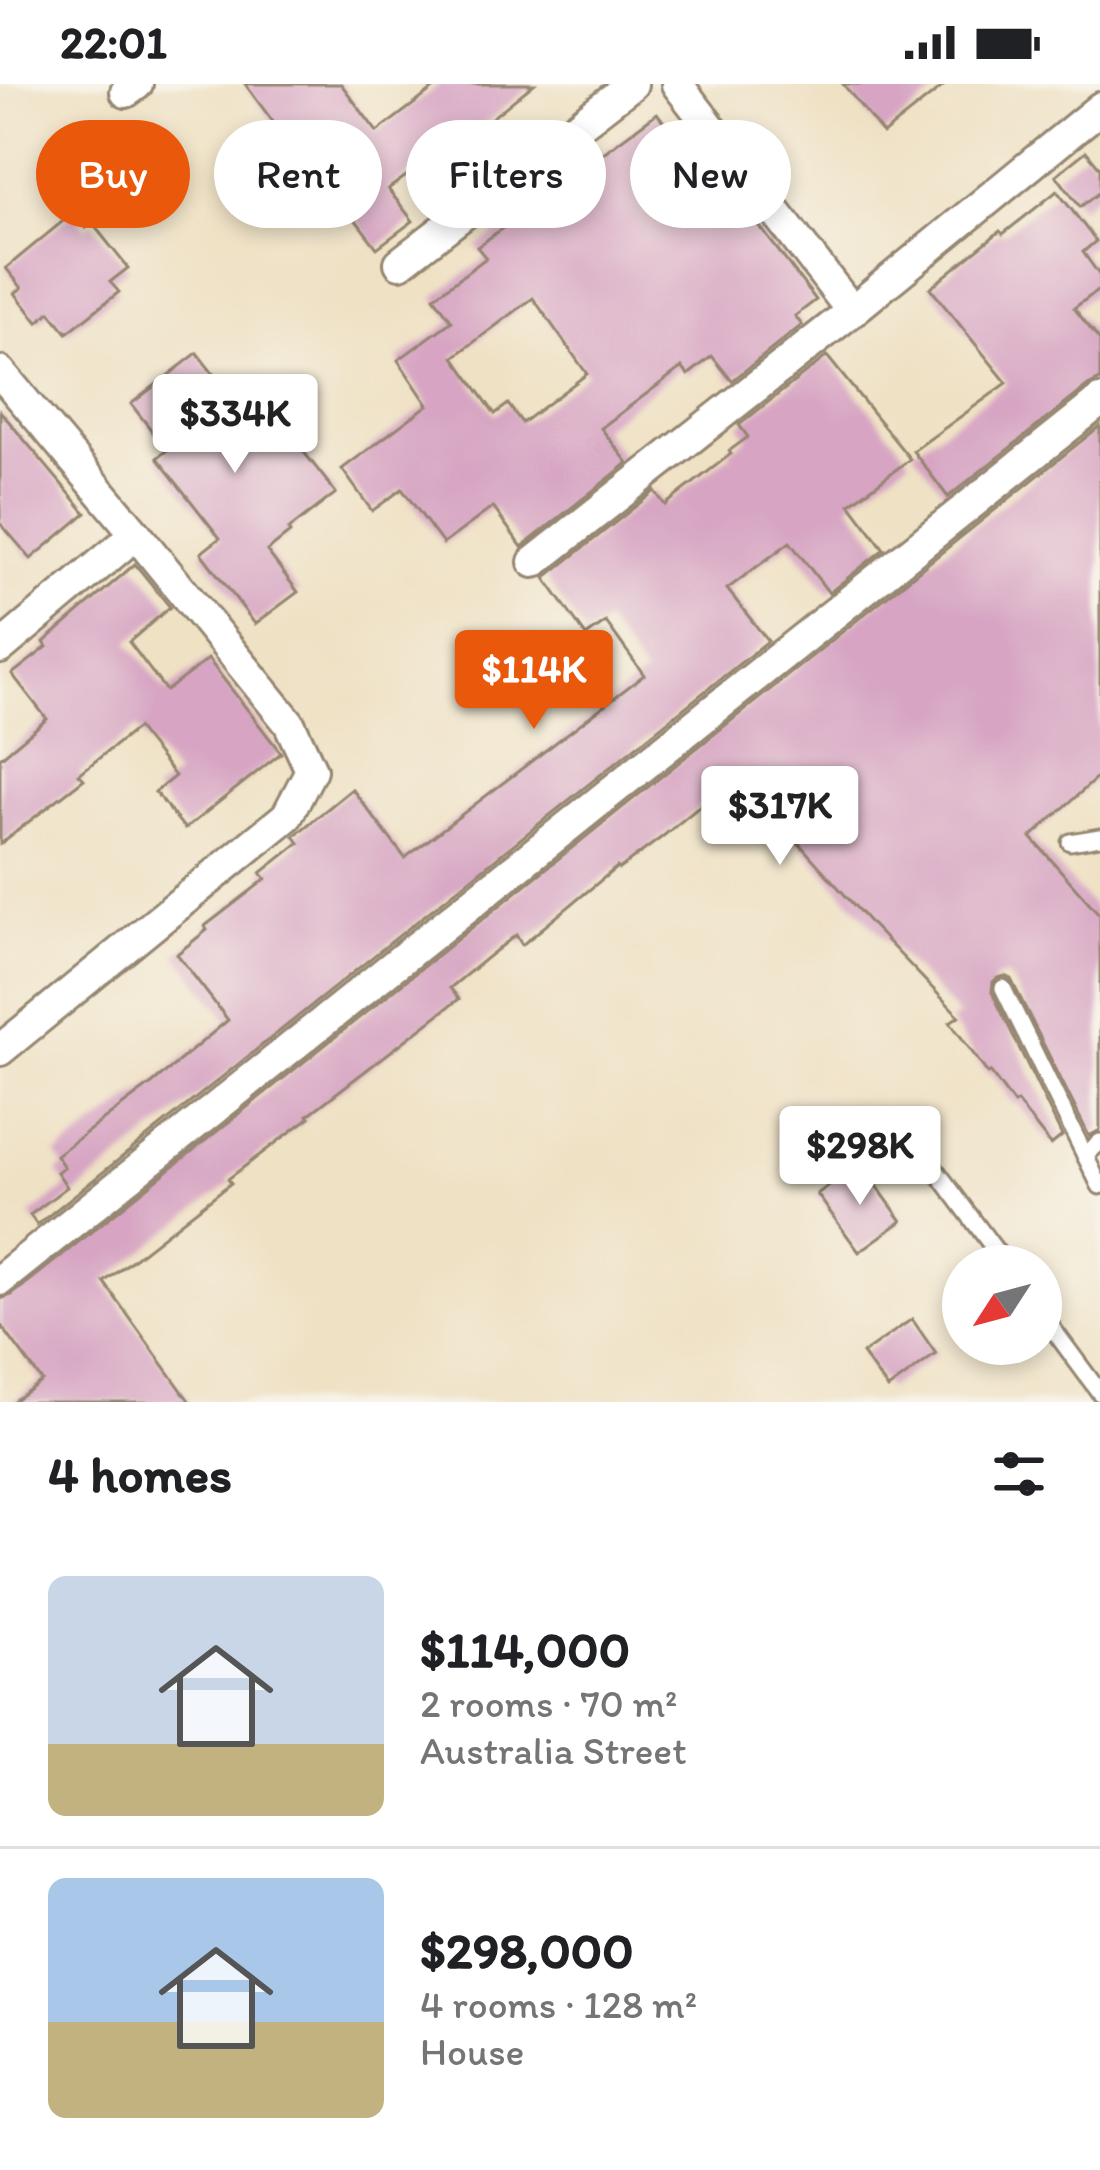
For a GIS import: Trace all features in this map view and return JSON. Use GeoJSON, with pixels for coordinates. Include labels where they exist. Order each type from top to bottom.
{"type":"FeatureCollection","features":[{"type":"Feature","properties":{"kind":"street"},"geometry":{"type":"LineString","coordinates":[[400,263],[632,84]]}},
{"type":"Feature","properties":{"kind":"street"},"geometry":{"type":"LineString","coordinates":[[677,84],[852,310]]}},
{"type":"Feature","properties":{"kind":"street"},"geometry":{"type":"LineString","coordinates":[[534,562],[1100,108]]}},
{"type":"Feature","properties":{"kind":"street"},"geometry":{"type":"LineString","coordinates":[[0,372],[289,723],[310,770],[287,815],[0,1050]]}},
{"type":"Feature","properties":{"kind":"street"},"geometry":{"type":"LineString","coordinates":[[0,1280],[1100,401]]}},
{"type":"Feature","properties":{"kind":"street"},"geometry":{"type":"LineString","coordinates":[[0,648],[136,534]]}},
{"type":"Feature","properties":{"kind":"lane"},"geometry":{"type":"LineString","coordinates":[[1070,842],[1100,837]]}},
{"type":"Feature","properties":{"kind":"lane"},"geometry":{"type":"LineString","coordinates":[[1003,988],[1100,1186]]}},
{"type":"Feature","properties":{"kind":"lane"},"geometry":{"type":"LineString","coordinates":[[1085,1156],[1100,1142]]}},
{"type":"Feature","properties":{"kind":"lane"},"geometry":{"type":"LineString","coordinates":[[918,1146],[991,1245]]}},
{"type":"Feature","properties":{"kind":"lane"},"geometry":{"type":"LineString","coordinates":[[1062,1341],[1100,1393]]}},
{"type":"Feature","properties":{"kind":"building"},"geometry":{"type":"Polygon","coordinates":[[[245,84],[341,84],[368,120],[272,120],[245,84]]]}},
{"type":"Feature","properties":{"kind":"building"},"geometry":{"type":"Polygon","coordinates":[[[440,84],[534,84],[489,120],[406,120],[406,176],[388,189],[406,212],[406,226],[377,248],[362,228],[382,228],[382,128],[440,84]]]}},
{"type":"Feature","properties":{"kind":"building"},"geometry":{"type":"Polygon","coordinates":[[[843,84],[946,84],[883,134],[843,84]]]}},
{"type":"Feature","properties":{"kind":"building"},"geometry":{"type":"Polygon","coordinates":[[[630,133],[630,228],[761,228],[816,300],[795,316],[802,325],[732,381],[712,356],[688,375],[682,367],[601,428],[628,463],[522,547],[493,507],[443,544],[402,489],[372,511],[342,469],[428,405],[398,360],[452,321],[434,297],[486,258],[477,247],[503,228],[606,228],[606,151],[630,133]],[[533,298],[454,357],[495,414],[508,404],[522,423],[587,374],[533,298]]]}},
{"type":"Feature","properties":{"kind":"building"},"geometry":{"type":"Polygon","coordinates":[[[1086,151],[1100,168],[1100,192],[1080,207],[1056,175],[1086,151]]]}},
{"type":"Feature","properties":{"kind":"building"},"geometry":{"type":"Polygon","coordinates":[[[1057,191],[1096,241],[1083,252],[1100,276],[1100,289],[1074,308],[1100,341],[1100,380],[948,497],[913,451],[1007,383],[930,288],[1057,191]]]}},
{"type":"Feature","properties":{"kind":"building"},"geometry":{"type":"Polygon","coordinates":[[[55,228],[96,228],[128,268],[110,282],[119,292],[67,333],[50,312],[38,322],[15,293],[22,288],[6,268],[55,228]]]}},
{"type":"Feature","properties":{"kind":"building"},"geometry":{"type":"Polygon","coordinates":[[[197,353],[227,392],[246,378],[336,493],[267,551],[298,592],[255,624],[201,553],[220,538],[157,458],[167,450],[131,404],[197,353]]]}},
{"type":"Feature","properties":{"kind":"building"},"geometry":{"type":"Polygon","coordinates":[[[827,356],[910,459],[850,504],[884,549],[829,593],[790,542],[727,589],[768,641],[37,1225],[30,1215],[67,1187],[57,1172],[64,1167],[56,1155],[228,1020],[177,954],[266,879],[261,873],[299,843],[294,836],[352,789],[405,858],[644,675],[606,622],[586,636],[545,578],[655,491],[665,505],[731,454],[748,437],[739,425],[827,356]]]}},
{"type":"Feature","properties":{"kind":"building"},"geometry":{"type":"Polygon","coordinates":[[[0,411],[86,513],[31,559],[0,523],[0,411]]]}},
{"type":"Feature","properties":{"kind":"building"},"geometry":{"type":"Polygon","coordinates":[[[1100,426],[1100,775],[1031,837],[1100,915],[1100,1130],[1089,1136],[1011,979],[997,978],[992,992],[1062,1136],[1051,1145],[988,1074],[950,1022],[959,1016],[744,781],[722,800],[716,793],[522,945],[516,935],[489,956],[450,988],[459,999],[104,1282],[190,1402],[12,1402],[42,1381],[0,1324],[0,1299],[12,1295],[1100,426]]]}},
{"type":"Feature","properties":{"kind":"building"},"geometry":{"type":"Polygon","coordinates":[[[135,564],[170,607],[129,642],[166,691],[208,659],[281,753],[185,829],[155,792],[175,776],[137,728],[79,774],[84,779],[0,844],[0,758],[47,719],[12,674],[135,564]]]}},
{"type":"Feature","properties":{"kind":"building"},"geometry":{"type":"Polygon","coordinates":[[[860,1163],[902,1221],[859,1252],[817,1194],[860,1163]]]}},
{"type":"Feature","properties":{"kind":"building"},"geometry":{"type":"Polygon","coordinates":[[[912,1319],[936,1354],[888,1389],[862,1354],[912,1319]]]}}]}
